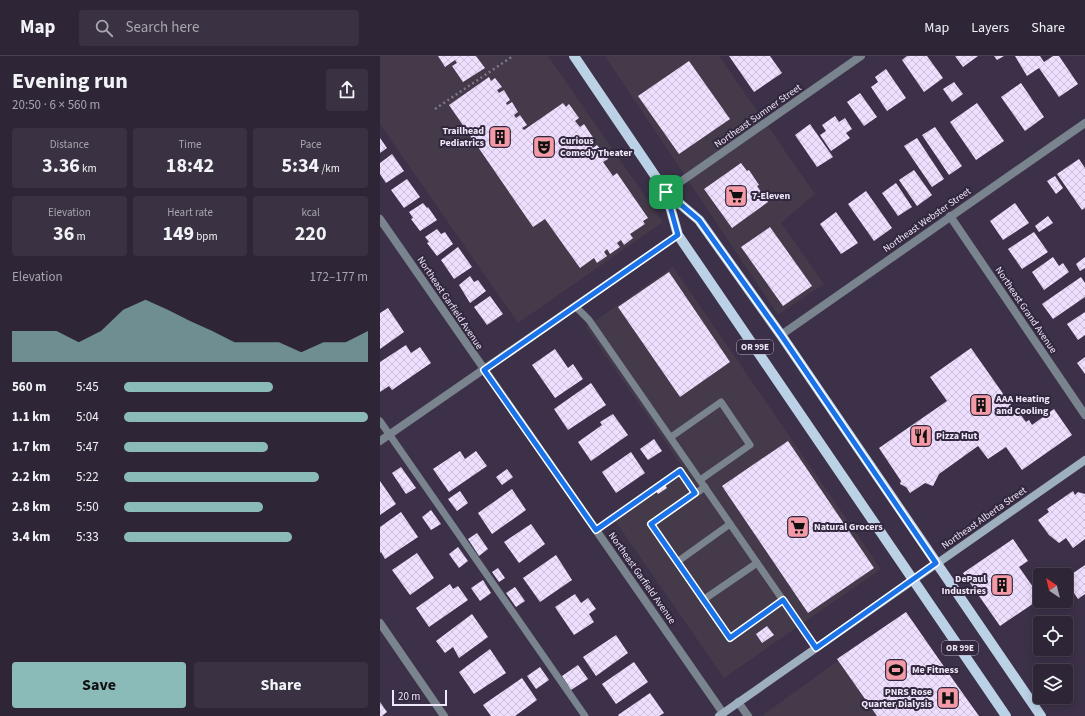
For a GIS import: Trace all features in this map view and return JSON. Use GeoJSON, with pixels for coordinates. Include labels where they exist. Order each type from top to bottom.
{"type":"FeatureCollection","features":[{"type":"Feature","properties":{"kind":"main road","name":"OR 99E"},"geometry":{"type":"LineString","coordinates":[[575,56],[666,192],[699,220],[781,335],[1041,716]]}},
{"type":"Feature","properties":{"kind":"main road","name":"OR 99E"},"geometry":{"type":"LineString","coordinates":[[666,192],[678,235],[1006,716]]}},
{"type":"Feature","properties":{"kind":"street","name":"Northeast Sumner Street"},"geometry":{"type":"LineString","coordinates":[[666,192],[861,56]]}},
{"type":"Feature","properties":{"kind":"street","name":"Northeast Webster Street"},"geometry":{"type":"LineString","coordinates":[[781,335],[1085,123]]}},
{"type":"Feature","properties":{"kind":"street","name":"Northeast Grand Avenue"},"geometry":{"type":"LineString","coordinates":[[950,216],[1085,415]]}},
{"type":"Feature","properties":{"kind":"street","name":"Northeast Garfield Avenue"},"geometry":{"type":"LineString","coordinates":[[380,219],[596,530],[721,714]]}},
{"type":"Feature","properties":{"kind":"street"},"geometry":{"type":"LineString","coordinates":[[380,441],[678,235]]}},
{"type":"Feature","properties":{"kind":"street","name":"Northeast Alberta Street"},"geometry":{"type":"LineString","coordinates":[[721,714],[1085,460]]}},
{"type":"Feature","properties":{"kind":"street"},"geometry":{"type":"LineString","coordinates":[[380,623],[444,716]]}},
{"type":"Feature","properties":{"kind":"street"},"geometry":{"type":"LineString","coordinates":[[738,702],[748,716]]}},
{"type":"Feature","properties":{"kind":"lane"},"geometry":{"type":"LineString","coordinates":[[575,306],[589,320],[816,648]]}},
{"type":"Feature","properties":{"kind":"lane"},"geometry":{"type":"LineString","coordinates":[[670,437],[721,402],[750,445],[700,480]]}},
{"type":"Feature","properties":{"kind":"lane"},"geometry":{"type":"LineString","coordinates":[[380,421],[585,716]]}},
{"type":"Feature","properties":{"kind":"lane"},"geometry":{"type":"LineString","coordinates":[[705,487],[651,524],[703,600],[730,638],[783,600]]}},
{"type":"Feature","properties":{"kind":"lane"},"geometry":{"type":"LineString","coordinates":[[677,562],[730,524]]}},
{"type":"Feature","properties":{"kind":"lane"},"geometry":{"type":"LineString","coordinates":[[703,600],[757,563]]}},
{"type":"Feature","properties":{"kind":"path"},"geometry":{"type":"LineString","coordinates":[[435,109],[512,56]]}},
{"type":"Feature","properties":{"kind":"path"},"geometry":{"type":"LineString","coordinates":[[596,530],[680,471],[695,493]]}},
{"type":"Feature","properties":{"kind":"shaded area"},"geometry":{"type":"Polygon","coordinates":[[[380,56],[548,56],[663,222],[518,323],[380,124],[380,56]]]}},
{"type":"Feature","properties":{"kind":"shaded area"},"geometry":{"type":"Polygon","coordinates":[[[605,56],[719,56],[815,194],[781,223],[824,284],[778,315],[605,56]]]}},
{"type":"Feature","properties":{"kind":"shaded area"},"geometry":{"type":"Polygon","coordinates":[[[673,267],[881,569],[724,678],[613,518],[684,469],[586,327],[673,267]]]}},
{"type":"Feature","properties":{"kind":"shaded area"},"geometry":{"type":"Polygon","coordinates":[[[906,612],[978,716],[763,715],[906,612]]]}},
{"type":"Feature","properties":{"kind":"building"},"geometry":{"type":"Polygon","coordinates":[[[438,56],[476,56],[485,68],[463,82],[452,66],[457,63],[455,60],[445,67],[438,56]]]}},
{"type":"Feature","properties":{"kind":"building"},"geometry":{"type":"Polygon","coordinates":[[[729,56],[770,56],[782,73],[754,92],[729,56]]]}},
{"type":"Feature","properties":{"kind":"building"},"geometry":{"type":"Polygon","coordinates":[[[907,56],[927,56],[943,78],[924,92],[902,60],[907,56]]]}},
{"type":"Feature","properties":{"kind":"building"},"geometry":{"type":"Polygon","coordinates":[[[955,56],[978,56],[963,67],[955,56]]]}},
{"type":"Feature","properties":{"kind":"building"},"geometry":{"type":"Polygon","coordinates":[[[994,56],[1004,56],[997,60],[994,56]]]}},
{"type":"Feature","properties":{"kind":"building"},"geometry":{"type":"Polygon","coordinates":[[[1015,56],[1040,56],[1044,62],[1053,56],[1059,56],[1078,84],[1059,97],[1039,68],[1027,76],[1015,56]]]}},
{"type":"Feature","properties":{"kind":"building"},"geometry":{"type":"Polygon","coordinates":[[[689,61],[730,119],[679,154],[638,96],[689,61]]]}},
{"type":"Feature","properties":{"kind":"building"},"geometry":{"type":"Polygon","coordinates":[[[886,69],[906,98],[887,111],[871,87],[878,82],[875,77],[886,69]]]}},
{"type":"Feature","properties":{"kind":"building"},"geometry":{"type":"Polygon","coordinates":[[[489,77],[491,81],[495,78],[502,87],[497,90],[499,93],[504,90],[510,100],[506,103],[507,105],[512,102],[518,112],[514,115],[516,118],[520,115],[527,125],[522,128],[524,130],[563,103],[566,107],[569,104],[579,118],[575,121],[580,127],[584,124],[594,139],[590,142],[593,148],[597,145],[608,159],[603,162],[613,176],[617,173],[648,218],[643,221],[645,224],[630,234],[633,238],[624,245],[621,240],[617,243],[620,247],[610,254],[607,249],[604,252],[607,256],[597,263],[594,258],[580,268],[545,219],[533,227],[449,105],[489,77]]]}},
{"type":"Feature","properties":{"kind":"building"},"geometry":{"type":"Polygon","coordinates":[[[954,82],[963,94],[952,102],[943,89],[954,82]]]}},
{"type":"Feature","properties":{"kind":"building"},"geometry":{"type":"Polygon","coordinates":[[[1021,83],[1044,117],[1025,131],[1001,97],[1021,83]]]}},
{"type":"Feature","properties":{"kind":"building"},"geometry":{"type":"Polygon","coordinates":[[[860,93],[877,117],[864,126],[847,102],[860,93]]]}},
{"type":"Feature","properties":{"kind":"building"},"geometry":{"type":"Polygon","coordinates":[[[977,103],[1004,141],[976,160],[950,122],[977,103]]]}},
{"type":"Feature","properties":{"kind":"building"},"geometry":{"type":"Polygon","coordinates":[[[835,116],[839,122],[845,118],[852,129],[846,133],[850,138],[831,151],[820,135],[826,131],[822,125],[835,116]]]}},
{"type":"Feature","properties":{"kind":"building"},"geometry":{"type":"Polygon","coordinates":[[[810,124],[833,157],[817,167],[795,135],[810,124]]]}},
{"type":"Feature","properties":{"kind":"building"},"geometry":{"type":"Polygon","coordinates":[[[935,127],[962,166],[949,175],[922,135],[935,127]]]}},
{"type":"Feature","properties":{"kind":"building"},"geometry":{"type":"Polygon","coordinates":[[[380,138],[387,148],[380,153],[380,138]]]}},
{"type":"Feature","properties":{"kind":"building"},"geometry":{"type":"Polygon","coordinates":[[[917,138],[944,179],[932,187],[904,146],[917,138]]]}},
{"type":"Feature","properties":{"kind":"building"},"geometry":{"type":"Polygon","coordinates":[[[392,154],[404,171],[386,183],[380,174],[380,163],[392,154]]]}},
{"type":"Feature","properties":{"kind":"building"},"geometry":{"type":"Polygon","coordinates":[[[1079,159],[1085,168],[1085,208],[1082,210],[1057,174],[1079,159]]]}},
{"type":"Feature","properties":{"kind":"building","name":"7-Eleven"},"geometry":{"type":"Polygon","coordinates":[[[741,163],[747,171],[749,170],[759,185],[757,186],[768,202],[732,228],[704,189],[741,163]]]}},
{"type":"Feature","properties":{"kind":"building"},"geometry":{"type":"Polygon","coordinates":[[[914,170],[932,195],[917,206],[899,180],[914,170]]]}},
{"type":"Feature","properties":{"kind":"building"},"geometry":{"type":"Polygon","coordinates":[[[1055,176],[1063,188],[1056,194],[1047,181],[1055,176]]]}},
{"type":"Feature","properties":{"kind":"building"},"geometry":{"type":"Polygon","coordinates":[[[407,179],[420,197],[404,208],[391,190],[407,179]]]}},
{"type":"Feature","properties":{"kind":"building"},"geometry":{"type":"Polygon","coordinates":[[[896,183],[912,207],[898,216],[882,193],[896,183]]]}},
{"type":"Feature","properties":{"kind":"building"},"geometry":{"type":"Polygon","coordinates":[[[866,191],[892,228],[874,241],[848,204],[866,191]]]}},
{"type":"Feature","properties":{"kind":"building"},"geometry":{"type":"Polygon","coordinates":[[[423,203],[427,208],[428,207],[437,220],[420,231],[411,219],[413,218],[409,212],[423,203]]]}},
{"type":"Feature","properties":{"kind":"building"},"geometry":{"type":"Polygon","coordinates":[[[1015,203],[1029,223],[1003,240],[990,221],[1015,203]]]}},
{"type":"Feature","properties":{"kind":"building"},"geometry":{"type":"Polygon","coordinates":[[[836,212],[858,243],[841,254],[820,224],[836,212]]]}},
{"type":"Feature","properties":{"kind":"building"},"geometry":{"type":"Polygon","coordinates":[[[1048,216],[1053,223],[1039,232],[1035,226],[1048,216]]]}},
{"type":"Feature","properties":{"kind":"building"},"geometry":{"type":"Polygon","coordinates":[[[770,227],[812,286],[783,306],[741,247],[770,227]]]}},
{"type":"Feature","properties":{"kind":"building"},"geometry":{"type":"Polygon","coordinates":[[[437,229],[441,234],[445,232],[453,244],[437,256],[427,243],[429,242],[425,237],[437,229]]]}},
{"type":"Feature","properties":{"kind":"building"},"geometry":{"type":"Polygon","coordinates":[[[1034,232],[1048,252],[1022,269],[1008,249],[1034,232]]]}},
{"type":"Feature","properties":{"kind":"building"},"geometry":{"type":"Polygon","coordinates":[[[458,247],[472,267],[454,279],[441,260],[458,247]]]}},
{"type":"Feature","properties":{"kind":"building"},"geometry":{"type":"Polygon","coordinates":[[[1053,257],[1059,266],[1063,263],[1069,272],[1044,290],[1032,272],[1053,257]]]}},
{"type":"Feature","properties":{"kind":"building"},"geometry":{"type":"Polygon","coordinates":[[[1085,257],[1085,268],[1080,271],[1076,264],[1085,257]]]}},
{"type":"Feature","properties":{"kind":"building"},"geometry":{"type":"Polygon","coordinates":[[[669,272],[730,362],[680,397],[618,307],[669,272]]]}},
{"type":"Feature","properties":{"kind":"building"},"geometry":{"type":"Polygon","coordinates":[[[470,276],[474,282],[478,280],[486,291],[470,303],[459,285],[470,276]]]}},
{"type":"Feature","properties":{"kind":"building"},"geometry":{"type":"Polygon","coordinates":[[[1081,277],[1085,283],[1085,297],[1053,319],[1042,304],[1081,277]]]}},
{"type":"Feature","properties":{"kind":"building"},"geometry":{"type":"Polygon","coordinates":[[[490,296],[503,314],[487,325],[474,307],[490,296]]]}},
{"type":"Feature","properties":{"kind":"building"},"geometry":{"type":"Polygon","coordinates":[[[388,308],[404,332],[380,349],[380,313],[388,308]]]}},
{"type":"Feature","properties":{"kind":"building"},"geometry":{"type":"Polygon","coordinates":[[[1085,312],[1085,335],[1078,340],[1067,324],[1085,312]]]}},
{"type":"Feature","properties":{"kind":"building"},"geometry":{"type":"Polygon","coordinates":[[[406,345],[411,353],[420,347],[431,363],[392,390],[389,386],[380,392],[380,362],[406,345]]]}},
{"type":"Feature","properties":{"kind":"building"},"geometry":{"type":"Polygon","coordinates":[[[971,348],[1018,415],[1020,414],[1026,422],[1029,420],[1032,425],[1054,409],[1072,435],[1022,470],[1006,447],[988,459],[978,446],[939,474],[933,486],[925,483],[910,493],[906,487],[900,484],[901,481],[879,448],[947,401],[930,377],[971,348]]]}},
{"type":"Feature","properties":{"kind":"building"},"geometry":{"type":"Polygon","coordinates":[[[555,349],[568,368],[573,364],[583,379],[555,398],[532,365],[555,349]]]}},
{"type":"Feature","properties":{"kind":"building"},"geometry":{"type":"Polygon","coordinates":[[[1085,357],[1085,374],[1077,363],[1085,357]]]}},
{"type":"Feature","properties":{"kind":"building"},"geometry":{"type":"Polygon","coordinates":[[[591,383],[606,405],[568,430],[554,409],[591,383]]]}},
{"type":"Feature","properties":{"kind":"building"},"geometry":{"type":"Polygon","coordinates":[[[613,414],[628,435],[591,461],[578,442],[602,425],[600,422],[613,414]]]}},
{"type":"Feature","properties":{"kind":"building"},"geometry":{"type":"Polygon","coordinates":[[[654,439],[662,451],[648,460],[640,449],[654,439]]]}},
{"type":"Feature","properties":{"kind":"building","name":"Natural Grocers"},"geometry":{"type":"Polygon","coordinates":[[[788,441],[874,568],[808,613],[722,486],[788,441]]]}},
{"type":"Feature","properties":{"kind":"building"},"geometry":{"type":"Polygon","coordinates":[[[460,451],[465,459],[476,451],[487,466],[449,492],[433,469],[460,451]]]}},
{"type":"Feature","properties":{"kind":"building"},"geometry":{"type":"Polygon","coordinates":[[[631,452],[645,473],[616,493],[602,472],[631,452]]]}},
{"type":"Feature","properties":{"kind":"building"},"geometry":{"type":"Polygon","coordinates":[[[401,467],[416,488],[406,494],[392,473],[401,467]]]}},
{"type":"Feature","properties":{"kind":"building"},"geometry":{"type":"Polygon","coordinates":[[[507,469],[513,477],[502,485],[496,477],[507,469]]]}},
{"type":"Feature","properties":{"kind":"building"},"geometry":{"type":"Polygon","coordinates":[[[662,480],[667,488],[658,494],[653,487],[662,480]]]}},
{"type":"Feature","properties":{"kind":"building"},"geometry":{"type":"Polygon","coordinates":[[[380,481],[396,504],[380,515],[380,481]]]}},
{"type":"Feature","properties":{"kind":"building"},"geometry":{"type":"Polygon","coordinates":[[[512,489],[526,510],[492,534],[478,513],[512,489]]]}},
{"type":"Feature","properties":{"kind":"building"},"geometry":{"type":"Polygon","coordinates":[[[460,491],[468,503],[457,511],[448,499],[460,491]]]}},
{"type":"Feature","properties":{"kind":"building"},"geometry":{"type":"Polygon","coordinates":[[[1073,491],[1075,495],[1078,492],[1085,494],[1085,539],[1073,548],[1066,538],[1059,543],[1049,535],[1038,520],[1049,512],[1047,509],[1073,491]]]}},
{"type":"Feature","properties":{"kind":"building"},"geometry":{"type":"Polygon","coordinates":[[[431,510],[441,524],[431,530],[422,517],[431,510]]]}},
{"type":"Feature","properties":{"kind":"building"},"geometry":{"type":"Polygon","coordinates":[[[401,512],[418,537],[385,559],[381,552],[380,553],[380,527],[401,512]]]}},
{"type":"Feature","properties":{"kind":"building"},"geometry":{"type":"Polygon","coordinates":[[[531,524],[545,544],[519,563],[504,542],[531,524]]]}},
{"type":"Feature","properties":{"kind":"building"},"geometry":{"type":"Polygon","coordinates":[[[477,533],[488,549],[479,556],[468,539],[477,533]]]}},
{"type":"Feature","properties":{"kind":"building","name":"DePaul Industries"},"geometry":{"type":"Polygon","coordinates":[[[1013,539],[1028,561],[1019,567],[1033,587],[1033,604],[1000,626],[963,573],[1013,539]]]}},
{"type":"Feature","properties":{"kind":"building"},"geometry":{"type":"Polygon","coordinates":[[[458,547],[468,561],[459,568],[449,554],[458,547]]]}},
{"type":"Feature","properties":{"kind":"building"},"geometry":{"type":"Polygon","coordinates":[[[417,553],[434,578],[410,595],[392,570],[417,553]]]}},
{"type":"Feature","properties":{"kind":"building"},"geometry":{"type":"Polygon","coordinates":[[[556,555],[572,580],[540,602],[523,578],[556,555]]]}},
{"type":"Feature","properties":{"kind":"building"},"geometry":{"type":"Polygon","coordinates":[[[1085,565],[1085,594],[1078,599],[1073,592],[1073,573],[1085,565]]]}},
{"type":"Feature","properties":{"kind":"building"},"geometry":{"type":"Polygon","coordinates":[[[498,568],[505,578],[499,582],[492,572],[498,568]]]}},
{"type":"Feature","properties":{"kind":"building"},"geometry":{"type":"Polygon","coordinates":[[[483,580],[491,593],[480,601],[471,588],[483,580]]]}},
{"type":"Feature","properties":{"kind":"building"},"geometry":{"type":"Polygon","coordinates":[[[450,584],[453,589],[458,586],[468,600],[429,627],[416,608],[450,584]]]}},
{"type":"Feature","properties":{"kind":"building"},"geometry":{"type":"Polygon","coordinates":[[[515,587],[525,601],[516,607],[506,593],[515,587]]]}},
{"type":"Feature","properties":{"kind":"building"},"geometry":{"type":"Polygon","coordinates":[[[575,594],[581,603],[588,598],[596,609],[589,614],[594,622],[574,635],[555,607],[575,594]]]}},
{"type":"Feature","properties":{"kind":"building","name":"Me Fitness"},"geometry":{"type":"Polygon","coordinates":[[[906,612],[979,716],[877,716],[837,659],[906,612]]]}},
{"type":"Feature","properties":{"kind":"building"},"geometry":{"type":"Polygon","coordinates":[[[472,614],[488,637],[459,658],[453,647],[445,653],[436,641],[472,614]]]}},
{"type":"Feature","properties":{"kind":"building"},"geometry":{"type":"Polygon","coordinates":[[[767,626],[774,635],[762,643],[756,634],[767,626]]]}},
{"type":"Feature","properties":{"kind":"building"},"geometry":{"type":"Polygon","coordinates":[[[616,635],[628,653],[596,676],[583,657],[616,635]]]}},
{"type":"Feature","properties":{"kind":"building"},"geometry":{"type":"Polygon","coordinates":[[[490,649],[506,673],[474,694],[459,672],[490,649]]]}},
{"type":"Feature","properties":{"kind":"building"},"geometry":{"type":"Polygon","coordinates":[[[634,662],[648,682],[616,704],[602,684],[634,662]]]}},
{"type":"Feature","properties":{"kind":"building"},"geometry":{"type":"Polygon","coordinates":[[[578,665],[588,679],[571,690],[562,676],[578,665]]]}},
{"type":"Feature","properties":{"kind":"building"},"geometry":{"type":"Polygon","coordinates":[[[540,667],[549,680],[536,689],[527,676],[540,667]]]}},
{"type":"Feature","properties":{"kind":"building"},"geometry":{"type":"Polygon","coordinates":[[[522,678],[537,700],[515,716],[491,716],[483,705],[522,678]]]}},
{"type":"Feature","properties":{"kind":"building"},"geometry":{"type":"Polygon","coordinates":[[[650,693],[664,713],[659,716],[618,715],[650,693]]]}},
{"type":"Feature","properties":{"kind":"building"},"geometry":{"type":"Polygon","coordinates":[[[380,702],[387,712],[382,716],[380,716],[380,702]]]}},
{"type":"Feature","properties":{"kind":"place","name":"Trailhead Pediatrics"},"geometry":{"type":"Point","coordinates":[500,137]}},
{"type":"Feature","properties":{"kind":"place","name":"Curious Comedy Theater"},"geometry":{"type":"Point","coordinates":[544,147]}},
{"type":"Feature","properties":{"kind":"place","name":"7-Eleven"},"geometry":{"type":"Point","coordinates":[736,196]}},
{"type":"Feature","properties":{"kind":"place","name":"AAA Heating and Cooling"},"geometry":{"type":"Point","coordinates":[981,405]}},
{"type":"Feature","properties":{"kind":"place","name":"Pizza Hut"},"geometry":{"type":"Point","coordinates":[921,436]}},
{"type":"Feature","properties":{"kind":"place","name":"Natural Grocers"},"geometry":{"type":"Point","coordinates":[798,527]}},
{"type":"Feature","properties":{"kind":"place","name":"DePaul Industries"},"geometry":{"type":"Point","coordinates":[1002,585]}},
{"type":"Feature","properties":{"kind":"place","name":"Me Fitness"},"geometry":{"type":"Point","coordinates":[896,670]}},
{"type":"Feature","properties":{"kind":"place","name":"PNRS Rose Quarter Dialysis"},"geometry":{"type":"Point","coordinates":[948,698]}},
{"type":"Feature","properties":{"kind":"route"},"geometry":{"type":"LineString","coordinates":[[666,192],[699,220],[781,335],[936,563],[816,648],[783,600],[730,638],[651,524],[695,493],[680,471],[596,530],[484,370],[678,235],[666,192]]}}]}
